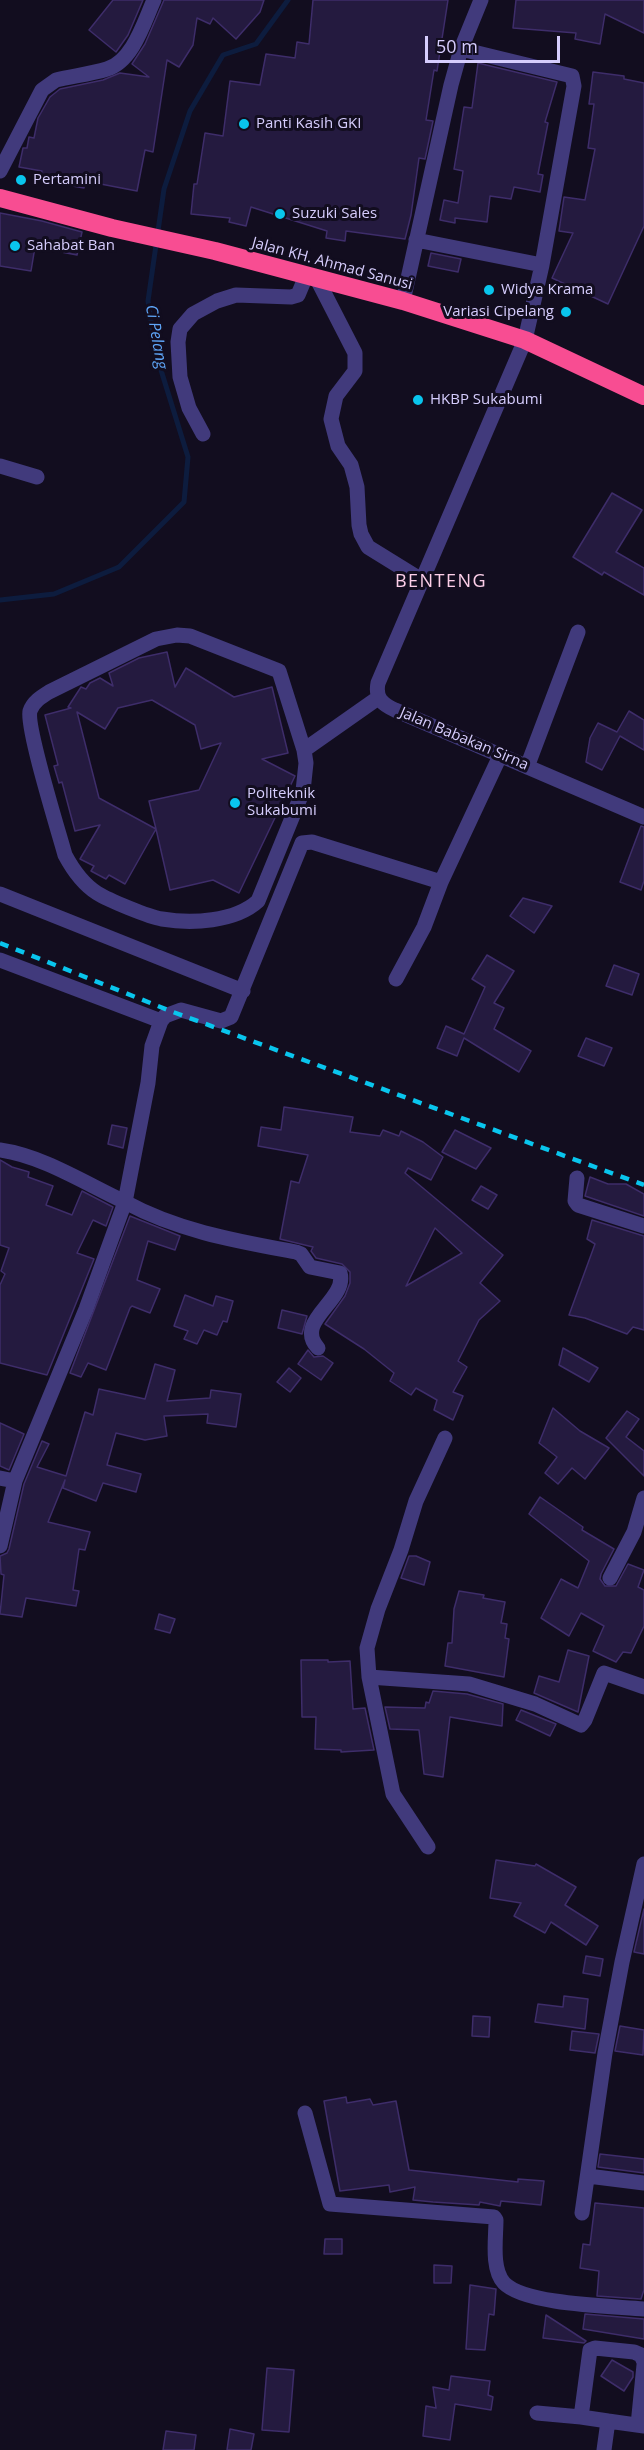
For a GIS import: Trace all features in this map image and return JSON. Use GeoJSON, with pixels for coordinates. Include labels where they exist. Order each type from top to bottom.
{"type":"FeatureCollection","features":[{"type":"Feature","properties":{"kind":"highway","name":"Jalan KH. Ahmad Sanusi"},"geometry":{"type":"LineString","coordinates":[[0,198],[112,228],[215,251],[403,301],[525,340],[644,396]]}},
{"type":"Feature","properties":{"kind":"street"},"geometry":{"type":"LineString","coordinates":[[0,171],[42,90],[56,80],[109,69],[117,63],[135,40],[154,0]]}},
{"type":"Feature","properties":{"kind":"street"},"geometry":{"type":"LineString","coordinates":[[403,301],[440,127],[461,49],[482,0]]}},
{"type":"Feature","properties":{"kind":"street"},"geometry":{"type":"LineString","coordinates":[[304,750],[378,698],[378,683],[525,340],[542,265],[574,80],[572,76],[461,49]]}},
{"type":"Feature","properties":{"kind":"street"},"geometry":{"type":"LineString","coordinates":[[416,240],[542,265]]}},
{"type":"Feature","properties":{"kind":"street"},"geometry":{"type":"LineString","coordinates":[[203,434],[189,408],[180,377],[178,342],[180,329],[193,314],[217,301],[236,295],[291,297],[298,295],[311,278],[356,353],[355,371],[336,396],[331,419],[338,446],[351,465],[357,487],[361,534],[368,547],[423,581]]}},
{"type":"Feature","properties":{"kind":"street"},"geometry":{"type":"LineString","coordinates":[[0,466],[37,477]]}},
{"type":"Feature","properties":{"kind":"street"},"geometry":{"type":"LineString","coordinates":[[527,767],[578,632]]}},
{"type":"Feature","properties":{"kind":"street"},"geometry":{"type":"LineString","coordinates":[[177,635],[190,636],[279,671],[304,750],[306,764],[303,790],[258,900],[250,908],[233,916],[206,921],[160,919],[97,893],[74,872],[62,844],[33,735],[30,712],[36,701],[49,692],[156,639],[177,635]]}},
{"type":"Feature","properties":{"kind":"street","name":"Jalan Babakan Sirna"},"geometry":{"type":"LineString","coordinates":[[378,698],[386,706],[644,817]]}},
{"type":"Feature","properties":{"kind":"street"},"geometry":{"type":"LineString","coordinates":[[396,980],[424,927],[441,882],[500,756]]}},
{"type":"Feature","properties":{"kind":"street"},"geometry":{"type":"LineString","coordinates":[[0,1546],[7,1479],[87,1308],[125,1202],[148,1083],[152,1046],[161,1021],[165,1016],[181,1010],[212,1019],[227,1019],[235,1012],[302,843],[312,842],[441,882]]}},
{"type":"Feature","properties":{"kind":"street"},"geometry":{"type":"LineString","coordinates":[[0,894],[243,991]]}},
{"type":"Feature","properties":{"kind":"street"},"geometry":{"type":"LineString","coordinates":[[0,960],[161,1021]]}},
{"type":"Feature","properties":{"kind":"street"},"geometry":{"type":"LineString","coordinates":[[0,1150],[43,1163],[153,1217],[197,1232],[296,1252],[301,1254],[310,1267],[340,1273],[339,1287],[312,1326],[312,1341],[318,1348]]}},
{"type":"Feature","properties":{"kind":"street"},"geometry":{"type":"LineString","coordinates":[[576,1178],[575,1201],[578,1205],[644,1226]]}},
{"type":"Feature","properties":{"kind":"street"},"geometry":{"type":"LineString","coordinates":[[428,1847],[393,1794],[369,1677],[367,1648],[378,1609],[401,1550],[416,1501],[445,1438]]}},
{"type":"Feature","properties":{"kind":"street"},"geometry":{"type":"LineString","coordinates":[[610,1578],[634,1532],[644,1498]]}},
{"type":"Feature","properties":{"kind":"street"},"geometry":{"type":"LineString","coordinates":[[369,1677],[469,1684],[535,1704],[581,1725],[604,1673],[644,1687]]}},
{"type":"Feature","properties":{"kind":"street"},"geometry":{"type":"LineString","coordinates":[[582,2213],[605,2053],[644,1864]]}},
{"type":"Feature","properties":{"kind":"street"},"geometry":{"type":"LineString","coordinates":[[305,2113],[330,2204],[494,2217],[496,2220],[497,2269],[504,2283],[515,2290],[543,2299],[644,2309]]}},
{"type":"Feature","properties":{"kind":"street"},"geometry":{"type":"LineString","coordinates":[[588,2176],[644,2183]]}},
{"type":"Feature","properties":{"kind":"street"},"geometry":{"type":"LineString","coordinates":[[537,2413],[641,2426],[644,2363],[641,2355],[634,2352],[595,2348],[590,2350],[581,2417]]}},
{"type":"Feature","properties":{"kind":"street"},"geometry":{"type":"LineString","coordinates":[[604,2450],[608,2421]]}},
{"type":"Feature","properties":{"kind":"building"},"geometry":{"type":"Polygon","coordinates":[[[113,0],[143,0],[128,35],[116,52],[89,30],[113,0]]]}},
{"type":"Feature","properties":{"kind":"building"},"geometry":{"type":"Polygon","coordinates":[[[164,0],[264,0],[260,12],[236,39],[213,18],[210,24],[197,18],[193,45],[179,67],[167,60],[153,152],[145,150],[137,191],[85,181],[84,188],[61,184],[62,181],[41,177],[42,171],[19,167],[23,148],[27,148],[29,137],[34,138],[38,118],[50,97],[60,89],[103,80],[120,73],[149,77],[132,64],[145,44],[164,0]]]}},
{"type":"Feature","properties":{"kind":"building"},"geometry":{"type":"Polygon","coordinates":[[[313,0],[448,0],[437,71],[434,70],[426,120],[433,121],[425,159],[419,158],[411,215],[405,239],[346,231],[345,241],[326,238],[327,231],[251,207],[246,226],[229,222],[230,218],[191,214],[194,184],[197,184],[205,133],[223,136],[230,81],[260,85],[266,54],[295,58],[297,42],[309,44],[313,0]]]}},
{"type":"Feature","properties":{"kind":"building"},"geometry":{"type":"Polygon","coordinates":[[[516,0],[644,0],[644,33],[605,14],[600,44],[575,39],[576,33],[513,28],[516,0]]]}},
{"type":"Feature","properties":{"kind":"building"},"geometry":{"type":"Polygon","coordinates":[[[478,63],[557,82],[545,122],[548,123],[538,174],[543,175],[540,192],[514,187],[511,199],[490,196],[487,222],[455,218],[455,223],[440,220],[444,200],[458,203],[463,171],[454,169],[464,107],[472,108],[478,63]]]}},
{"type":"Feature","properties":{"kind":"building"},"geometry":{"type":"Polygon","coordinates":[[[593,72],[624,76],[624,79],[644,83],[644,226],[608,304],[552,278],[573,233],[559,231],[564,197],[585,200],[595,149],[588,148],[594,104],[589,104],[593,72]]]}},
{"type":"Feature","properties":{"kind":"building"},"geometry":{"type":"Polygon","coordinates":[[[0,213],[82,232],[77,255],[35,247],[31,271],[0,266],[0,213]]]}},
{"type":"Feature","properties":{"kind":"building"},"geometry":{"type":"Polygon","coordinates":[[[431,253],[461,259],[458,272],[428,266],[431,253]]]}},
{"type":"Feature","properties":{"kind":"building"},"geometry":{"type":"Polygon","coordinates":[[[612,493],[642,510],[616,552],[644,568],[644,595],[604,572],[602,575],[573,557],[612,493]]]}},
{"type":"Feature","properties":{"kind":"building"},"geometry":{"type":"Polygon","coordinates":[[[167,652],[175,687],[186,668],[234,697],[272,687],[288,753],[262,759],[295,776],[239,893],[213,880],[170,890],[156,829],[125,884],[109,875],[106,879],[91,871],[94,866],[80,859],[100,825],[75,831],[62,782],[59,783],[54,766],[58,765],[45,715],[71,708],[68,707],[81,687],[86,689],[90,683],[100,678],[113,686],[109,673],[139,658],[167,652]],[[152,700],[118,708],[105,729],[77,712],[99,798],[156,829],[149,801],[199,790],[221,743],[201,749],[195,725],[152,700]]]}},
{"type":"Feature","properties":{"kind":"building"},"geometry":{"type":"Polygon","coordinates":[[[629,711],[644,720],[644,750],[620,736],[602,770],[586,762],[590,738],[598,723],[617,732],[629,711]]]}},
{"type":"Feature","properties":{"kind":"building"},"geometry":{"type":"Polygon","coordinates":[[[641,826],[644,827],[644,881],[641,890],[620,882],[641,826]]]}},
{"type":"Feature","properties":{"kind":"building"},"geometry":{"type":"Polygon","coordinates":[[[523,898],[552,906],[534,933],[510,916],[523,898]]]}},
{"type":"Feature","properties":{"kind":"building"},"geometry":{"type":"Polygon","coordinates":[[[487,955],[514,971],[494,1003],[504,1008],[494,1029],[531,1051],[519,1072],[464,1038],[457,1056],[437,1048],[446,1026],[464,1034],[485,987],[472,979],[487,955]]]}},
{"type":"Feature","properties":{"kind":"building"},"geometry":{"type":"Polygon","coordinates":[[[614,965],[639,974],[632,995],[606,986],[614,965]]]}},
{"type":"Feature","properties":{"kind":"building"},"geometry":{"type":"Polygon","coordinates":[[[586,1038],[612,1048],[604,1066],[578,1056],[586,1038]]]}},
{"type":"Feature","properties":{"kind":"building"},"geometry":{"type":"Polygon","coordinates":[[[284,1107],[353,1117],[350,1132],[380,1136],[383,1130],[399,1136],[401,1131],[423,1142],[443,1157],[431,1180],[408,1168],[405,1173],[503,1255],[480,1283],[500,1301],[479,1320],[458,1361],[467,1367],[453,1392],[463,1396],[453,1420],[434,1410],[437,1400],[416,1388],[411,1395],[390,1381],[394,1373],[364,1349],[325,1324],[345,1296],[350,1283],[350,1272],[342,1264],[316,1258],[311,1251],[313,1247],[280,1239],[291,1181],[299,1183],[308,1155],[258,1146],[261,1127],[281,1130],[284,1107]],[[435,1228],[406,1286],[462,1253],[435,1228]]]}},
{"type":"Feature","properties":{"kind":"building"},"geometry":{"type":"Polygon","coordinates":[[[112,1125],[127,1128],[123,1148],[108,1144],[112,1125]]]}},
{"type":"Feature","properties":{"kind":"building"},"geometry":{"type":"Polygon","coordinates":[[[455,1130],[491,1148],[476,1169],[442,1152],[455,1130]]]}},
{"type":"Feature","properties":{"kind":"building"},"geometry":{"type":"Polygon","coordinates":[[[0,1160],[12,1167],[29,1172],[28,1177],[53,1186],[46,1205],[72,1215],[82,1191],[113,1207],[106,1226],[93,1220],[77,1253],[94,1259],[47,1375],[0,1363],[0,1285],[5,1274],[1,1271],[9,1248],[0,1245],[0,1160]]]}},
{"type":"Feature","properties":{"kind":"building"},"geometry":{"type":"Polygon","coordinates":[[[590,1177],[608,1184],[626,1184],[644,1194],[644,1216],[585,1196],[590,1177]]]}},
{"type":"Feature","properties":{"kind":"building"},"geometry":{"type":"Polygon","coordinates":[[[481,1186],[497,1195],[488,1209],[472,1200],[481,1186]]]}},
{"type":"Feature","properties":{"kind":"building"},"geometry":{"type":"Polygon","coordinates":[[[130,1216],[180,1236],[175,1250],[148,1241],[137,1280],[160,1289],[150,1313],[132,1306],[106,1370],[88,1363],[81,1377],[70,1373],[130,1216]]]}},
{"type":"Feature","properties":{"kind":"building"},"geometry":{"type":"Polygon","coordinates":[[[592,1220],[644,1236],[644,1330],[633,1327],[627,1334],[585,1318],[569,1315],[595,1244],[587,1239],[592,1220]]]}},
{"type":"Feature","properties":{"kind":"building"},"geometry":{"type":"Polygon","coordinates":[[[185,1295],[213,1306],[216,1296],[233,1301],[227,1322],[223,1321],[217,1335],[204,1330],[197,1344],[184,1339],[188,1331],[174,1326],[185,1295]]]}},
{"type":"Feature","properties":{"kind":"building"},"geometry":{"type":"Polygon","coordinates":[[[282,1310],[307,1316],[302,1334],[278,1328],[282,1310]]]}},
{"type":"Feature","properties":{"kind":"building"},"geometry":{"type":"Polygon","coordinates":[[[563,1348],[598,1368],[589,1382],[559,1365],[563,1348]]]}},
{"type":"Feature","properties":{"kind":"building"},"geometry":{"type":"Polygon","coordinates":[[[308,1350],[314,1357],[323,1356],[333,1363],[321,1380],[298,1364],[308,1350]]]}},
{"type":"Feature","properties":{"kind":"building"},"geometry":{"type":"Polygon","coordinates":[[[155,1364],[175,1370],[167,1401],[210,1398],[211,1390],[241,1394],[236,1427],[207,1423],[208,1414],[164,1416],[167,1436],[145,1440],[116,1433],[107,1465],[141,1474],[136,1492],[103,1483],[96,1501],[63,1488],[65,1480],[48,1522],[90,1532],[85,1550],[79,1549],[73,1590],[79,1591],[76,1606],[26,1598],[22,1617],[0,1614],[4,1575],[1,1574],[0,1556],[7,1553],[9,1549],[24,1484],[42,1441],[49,1444],[37,1467],[66,1476],[85,1412],[93,1415],[99,1389],[145,1399],[155,1364]]]}},
{"type":"Feature","properties":{"kind":"building"},"geometry":{"type":"Polygon","coordinates":[[[289,1368],[301,1378],[290,1392],[277,1382],[289,1368]]]}},
{"type":"Feature","properties":{"kind":"building"},"geometry":{"type":"Polygon","coordinates":[[[553,1408],[580,1431],[609,1448],[585,1479],[572,1468],[558,1484],[545,1473],[557,1457],[539,1443],[553,1408]]]}},
{"type":"Feature","properties":{"kind":"building"},"geometry":{"type":"Polygon","coordinates":[[[627,1411],[639,1419],[626,1437],[644,1451],[644,1476],[606,1438],[627,1411]]]}},
{"type":"Feature","properties":{"kind":"building"},"geometry":{"type":"Polygon","coordinates":[[[0,1423],[24,1434],[9,1470],[0,1466],[0,1423]]]}},
{"type":"Feature","properties":{"kind":"building"},"geometry":{"type":"Polygon","coordinates":[[[540,1497],[583,1527],[582,1530],[614,1549],[601,1574],[600,1579],[605,1586],[616,1586],[628,1564],[644,1570],[638,1587],[644,1590],[644,1626],[631,1653],[623,1652],[616,1662],[593,1651],[604,1626],[581,1613],[569,1636],[541,1618],[561,1579],[578,1588],[589,1561],[529,1514],[540,1497]]]}},
{"type":"Feature","properties":{"kind":"building"},"geometry":{"type":"Polygon","coordinates":[[[409,1556],[416,1556],[430,1562],[424,1585],[401,1578],[409,1556]]]}},
{"type":"Feature","properties":{"kind":"building"},"geometry":{"type":"Polygon","coordinates":[[[459,1591],[484,1595],[483,1598],[505,1602],[501,1623],[507,1624],[505,1638],[509,1639],[504,1677],[445,1666],[448,1643],[452,1643],[454,1609],[459,1591]]]}},
{"type":"Feature","properties":{"kind":"building"},"geometry":{"type":"Polygon","coordinates":[[[159,1614],[175,1619],[170,1633],[155,1629],[159,1614]]]}},
{"type":"Feature","properties":{"kind":"building"},"geometry":{"type":"Polygon","coordinates":[[[568,1650],[589,1656],[578,1712],[534,1693],[539,1676],[559,1682],[568,1650]]]}},
{"type":"Feature","properties":{"kind":"building"},"geometry":{"type":"Polygon","coordinates":[[[301,1660],[350,1661],[353,1709],[365,1708],[374,1750],[341,1752],[341,1750],[315,1749],[316,1717],[302,1717],[301,1660]]]}},
{"type":"Feature","properties":{"kind":"building"},"geometry":{"type":"Polygon","coordinates":[[[433,1691],[467,1694],[503,1704],[502,1726],[450,1717],[443,1777],[424,1774],[419,1730],[390,1729],[385,1707],[425,1708],[433,1691]]]}},
{"type":"Feature","properties":{"kind":"building"},"geometry":{"type":"Polygon","coordinates":[[[521,1710],[556,1724],[550,1736],[516,1720],[521,1710]]]}},
{"type":"Feature","properties":{"kind":"building"},"geometry":{"type":"Polygon","coordinates":[[[496,1860],[535,1866],[536,1864],[576,1887],[565,1905],[598,1926],[586,1945],[551,1922],[545,1933],[514,1916],[521,1903],[490,1898],[496,1860]]]}},
{"type":"Feature","properties":{"kind":"building"},"geometry":{"type":"Polygon","coordinates":[[[644,1909],[644,1954],[634,1952],[644,1909]]]}},
{"type":"Feature","properties":{"kind":"building"},"geometry":{"type":"Polygon","coordinates":[[[586,1956],[603,1959],[600,1976],[583,1973],[586,1956]]]}},
{"type":"Feature","properties":{"kind":"building"},"geometry":{"type":"Polygon","coordinates":[[[564,1996],[588,1999],[585,2029],[535,2022],[538,2004],[563,2007],[564,1996]]]}},
{"type":"Feature","properties":{"kind":"building"},"geometry":{"type":"Polygon","coordinates":[[[473,2016],[490,2017],[489,2037],[472,2036],[473,2016]]]}},
{"type":"Feature","properties":{"kind":"building"},"geometry":{"type":"Polygon","coordinates":[[[620,2026],[644,2030],[643,2055],[615,2051],[620,2026]]]}},
{"type":"Feature","properties":{"kind":"building"},"geometry":{"type":"Polygon","coordinates":[[[572,2031],[599,2034],[595,2053],[570,2050],[572,2031]]]}},
{"type":"Feature","properties":{"kind":"building"},"geometry":{"type":"Polygon","coordinates":[[[346,2097],[347,2103],[370,2099],[373,2105],[396,2101],[409,2170],[518,2182],[518,2179],[544,2181],[541,2205],[501,2201],[500,2206],[480,2202],[479,2205],[413,2200],[415,2187],[390,2192],[389,2185],[340,2191],[324,2101],[346,2097]]]}},
{"type":"Feature","properties":{"kind":"building"},"geometry":{"type":"Polygon","coordinates":[[[600,2154],[644,2159],[644,2173],[598,2167],[600,2154]]]}},
{"type":"Feature","properties":{"kind":"building"},"geometry":{"type":"Polygon","coordinates":[[[595,2203],[644,2208],[644,2290],[641,2299],[597,2296],[599,2271],[580,2268],[583,2244],[590,2245],[595,2203]]]}},
{"type":"Feature","properties":{"kind":"building"},"geometry":{"type":"Polygon","coordinates":[[[325,2239],[342,2239],[342,2254],[324,2254],[325,2239]]]}},
{"type":"Feature","properties":{"kind":"building"},"geometry":{"type":"Polygon","coordinates":[[[434,2265],[452,2266],[451,2283],[434,2283],[434,2265]]]}},
{"type":"Feature","properties":{"kind":"building"},"geometry":{"type":"Polygon","coordinates":[[[470,2285],[496,2289],[494,2315],[489,2314],[485,2350],[466,2349],[470,2285]]]}},
{"type":"Feature","properties":{"kind":"building"},"geometry":{"type":"Polygon","coordinates":[[[585,2314],[644,2319],[644,2339],[583,2329],[585,2314]]]}},
{"type":"Feature","properties":{"kind":"building"},"geometry":{"type":"Polygon","coordinates":[[[546,2315],[586,2341],[584,2343],[543,2338],[546,2315]]]}},
{"type":"Feature","properties":{"kind":"building"},"geometry":{"type":"Polygon","coordinates":[[[612,2360],[633,2372],[633,2377],[624,2391],[601,2376],[612,2360]]]}},
{"type":"Feature","properties":{"kind":"building"},"geometry":{"type":"Polygon","coordinates":[[[267,2368],[294,2370],[289,2432],[262,2430],[267,2368]]]}},
{"type":"Feature","properties":{"kind":"building"},"geometry":{"type":"Polygon","coordinates":[[[451,2376],[490,2381],[488,2395],[493,2397],[491,2410],[455,2404],[450,2440],[423,2436],[426,2406],[436,2408],[433,2387],[449,2390],[451,2376]]]}},
{"type":"Feature","properties":{"kind":"building"},"geometry":{"type":"Polygon","coordinates":[[[230,2429],[254,2434],[251,2450],[227,2450],[230,2429]]]}},
{"type":"Feature","properties":{"kind":"building"},"geometry":{"type":"Polygon","coordinates":[[[166,2431],[196,2435],[194,2450],[163,2450],[166,2431]]]}},
{"type":"Feature","properties":{"kind":"waterway","name":"Ci Pelang"},"geometry":{"type":"LineString","coordinates":[[0,600],[54,594],[119,567],[184,502],[188,457],[156,354],[148,301],[164,189],[190,111],[223,55],[256,44],[288,0]]}},
{"type":"Feature","properties":{"kind":"railway"},"geometry":{"type":"LineString","coordinates":[[0,943],[173,1012],[644,1185]]}},
{"type":"Feature","properties":{"kind":"place","name":"Panti Kasih GKI"},"geometry":{"type":"Point","coordinates":[244,124]}},
{"type":"Feature","properties":{"kind":"place","name":"Pertamini"},"geometry":{"type":"Point","coordinates":[21,180]}},
{"type":"Feature","properties":{"kind":"place","name":"Suzuki Sales"},"geometry":{"type":"Point","coordinates":[280,214]}},
{"type":"Feature","properties":{"kind":"place","name":"Sahabat Ban"},"geometry":{"type":"Point","coordinates":[15,246]}},
{"type":"Feature","properties":{"kind":"place","name":"Widya Krama"},"geometry":{"type":"Point","coordinates":[489,290]}},
{"type":"Feature","properties":{"kind":"place","name":"Variasi Cipelang"},"geometry":{"type":"Point","coordinates":[566,312]}},
{"type":"Feature","properties":{"kind":"place","name":"HKBP Sukabumi"},"geometry":{"type":"Point","coordinates":[418,400]}},
{"type":"Feature","properties":{"kind":"place","name":"Politeknik Sukabumi"},"geometry":{"type":"Point","coordinates":[235,803]}},
{"type":"Feature","properties":{"kind":"district","name":"BENTENG"},"geometry":{"type":"Point","coordinates":[441,582]}}]}
